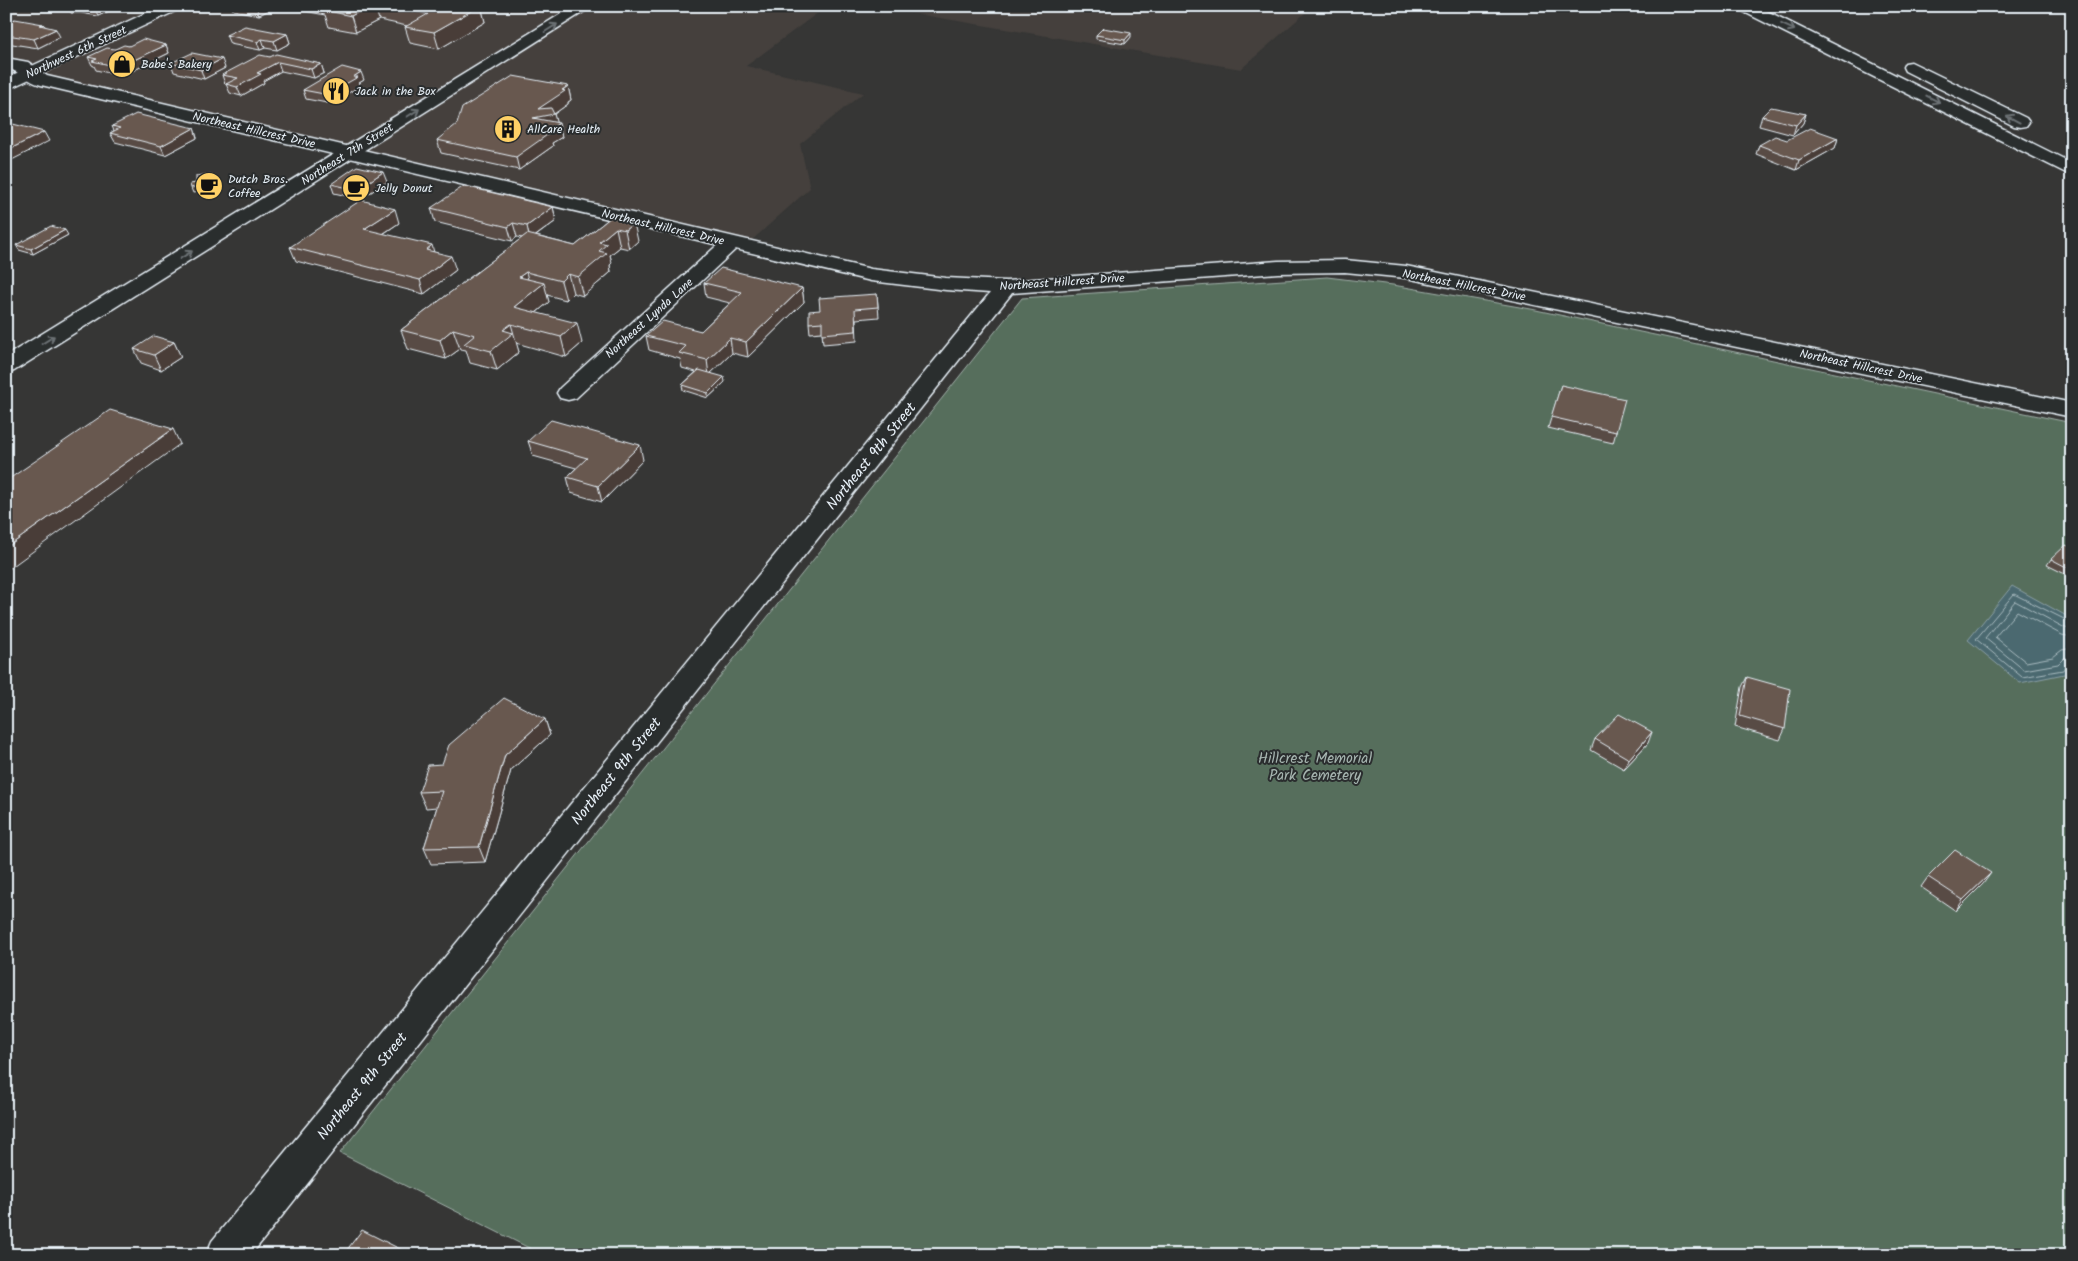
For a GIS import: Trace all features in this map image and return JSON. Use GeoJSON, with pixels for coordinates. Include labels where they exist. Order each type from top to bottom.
{"type":"FeatureCollection","features":[{"type":"Feature","properties":{"kind":"main road","name":"Northwest 6th Street"},"geometry":{"type":"LineString","coordinates":[[6,85],[174,6]]}},
{"type":"Feature","properties":{"kind":"main road","name":"Northeast 7th Street"},"geometry":{"type":"LineString","coordinates":[[6,366],[585,6]]}},
{"type":"Feature","properties":{"kind":"main road"},"geometry":{"type":"LineString","coordinates":[[1744,6],[2072,170]]}},
{"type":"Feature","properties":{"kind":"main road"},"geometry":{"type":"LineString","coordinates":[[1893,58],[2038,132]]}},
{"type":"Feature","properties":{"kind":"main road","name":"Northeast Hillcrest Drive"},"geometry":{"type":"LineString","coordinates":[[6,63],[22,66],[41,80],[871,275],[946,284],[1006,287],[1287,266],[1345,266],[1406,272],[2072,410]]}},
{"type":"Feature","properties":{"kind":"main road","name":"Northeast Lynda Lane"},"geometry":{"type":"LineString","coordinates":[[568,393],[731,243]]}},
{"type":"Feature","properties":{"kind":"main road","name":"Northeast 9th Street"},"geometry":{"type":"LineString","coordinates":[[226,1255],[1006,287]]}},
{"type":"Feature","properties":{"kind":"shaded area"},"geometry":{"type":"Polygon","coordinates":[[[6,6],[827,6],[746,66],[863,93],[800,144],[810,188],[751,241],[348,148],[6,75],[6,6]]]}},
{"type":"Feature","properties":{"kind":"shaded area"},"geometry":{"type":"Polygon","coordinates":[[[870,6],[1313,6],[1241,69],[870,6]]]}},
{"type":"Feature","properties":{"kind":"green space","name":"Hillcrest Memorial Park Cemetery"},"geometry":{"type":"Polygon","coordinates":[[[1327,277],[1393,285],[1531,309],[2072,423],[2072,1255],[543,1255],[340,1153],[1022,298],[1327,277]]]}},
{"type":"Feature","properties":{"kind":"water"},"geometry":{"type":"Polygon","coordinates":[[[2012,586],[2072,619],[2072,650],[2069,673],[2020,683],[1968,640],[2012,586]]]}},
{"type":"Feature","properties":{"kind":"building"},"geometry":{"type":"Polygon","coordinates":[[[332,6],[369,6],[351,16],[324,10],[332,6]]]}},
{"type":"Feature","properties":{"kind":"building"},"geometry":{"type":"Polygon","coordinates":[[[387,6],[480,6],[434,32],[405,27],[428,14],[387,6]]]}},
{"type":"Feature","properties":{"kind":"building"},"geometry":{"type":"Polygon","coordinates":[[[15,19],[43,24],[40,25],[56,29],[34,39],[6,35],[6,22],[15,19]]]}},
{"type":"Feature","properties":{"kind":"building"},"geometry":{"type":"Polygon","coordinates":[[[245,26],[287,34],[274,41],[262,39],[257,42],[226,35],[245,26]]]}},
{"type":"Feature","properties":{"kind":"building"},"geometry":{"type":"Polygon","coordinates":[[[1103,28],[1131,33],[1125,40],[1096,35],[1103,28]]]}},
{"type":"Feature","properties":{"kind":"building"},"geometry":{"type":"Polygon","coordinates":[[[143,39],[166,45],[119,67],[92,61],[97,59],[88,57],[107,48],[115,49],[124,45],[129,46],[143,39]]]}},
{"type":"Feature","properties":{"kind":"building"},"geometry":{"type":"Polygon","coordinates":[[[192,53],[222,59],[201,70],[171,63],[192,53]]]}},
{"type":"Feature","properties":{"kind":"building"},"geometry":{"type":"Polygon","coordinates":[[[276,54],[321,64],[311,69],[278,62],[257,73],[261,74],[237,87],[226,84],[238,78],[222,75],[260,55],[270,57],[276,54]]]}},
{"type":"Feature","properties":{"kind":"building"},"geometry":{"type":"Polygon","coordinates":[[[342,67],[361,72],[353,77],[358,77],[324,94],[303,90],[342,67]]]}},
{"type":"Feature","properties":{"kind":"building","name":"AllCare Health"},"geometry":{"type":"Polygon","coordinates":[[[513,76],[568,86],[562,90],[565,91],[538,109],[551,108],[554,114],[533,118],[559,123],[546,132],[550,133],[516,157],[437,140],[457,124],[462,108],[513,76]]]}},
{"type":"Feature","properties":{"kind":"building"},"geometry":{"type":"Polygon","coordinates":[[[1771,107],[1806,114],[1796,125],[1762,116],[1771,107]]]}},
{"type":"Feature","properties":{"kind":"building"},"geometry":{"type":"Polygon","coordinates":[[[136,114],[194,128],[161,146],[110,133],[120,128],[112,126],[136,114]]]}},
{"type":"Feature","properties":{"kind":"building"},"geometry":{"type":"Polygon","coordinates":[[[13,124],[44,132],[6,151],[6,127],[13,124]]]}},
{"type":"Feature","properties":{"kind":"building"},"geometry":{"type":"Polygon","coordinates":[[[1810,128],[1838,138],[1799,160],[1759,145],[1775,136],[1787,140],[1810,128]]]}},
{"type":"Feature","properties":{"kind":"building"},"geometry":{"type":"Polygon","coordinates":[[[357,166],[383,172],[357,190],[331,184],[357,166]]]}},
{"type":"Feature","properties":{"kind":"building"},"geometry":{"type":"Polygon","coordinates":[[[211,174],[212,180],[217,179],[217,184],[191,188],[190,184],[196,183],[196,176],[211,174]]]}},
{"type":"Feature","properties":{"kind":"building"},"geometry":{"type":"Polygon","coordinates":[[[464,186],[553,207],[527,226],[513,223],[508,227],[431,208],[464,186]]]}},
{"type":"Feature","properties":{"kind":"building"},"geometry":{"type":"Polygon","coordinates":[[[361,200],[395,209],[364,229],[432,245],[426,250],[451,256],[420,280],[290,247],[361,200]]]}},
{"type":"Feature","properties":{"kind":"building"},"geometry":{"type":"Polygon","coordinates":[[[611,217],[634,223],[625,230],[616,228],[599,242],[607,244],[599,251],[607,253],[578,277],[568,274],[561,281],[526,272],[519,277],[544,283],[514,307],[577,323],[561,337],[511,324],[503,330],[513,333],[491,351],[464,344],[475,335],[453,329],[440,340],[401,330],[527,234],[575,246],[611,217]]]}},
{"type":"Feature","properties":{"kind":"building"},"geometry":{"type":"Polygon","coordinates":[[[51,226],[65,230],[31,249],[16,245],[51,226]]]}},
{"type":"Feature","properties":{"kind":"building"},"geometry":{"type":"Polygon","coordinates":[[[721,268],[802,288],[746,342],[730,338],[707,360],[679,353],[686,346],[646,336],[663,321],[701,331],[742,292],[704,283],[721,268]]]}},
{"type":"Feature","properties":{"kind":"building"},"geometry":{"type":"Polygon","coordinates":[[[877,294],[878,307],[855,309],[856,331],[822,334],[822,322],[809,323],[809,311],[820,310],[819,298],[877,294]]]}},
{"type":"Feature","properties":{"kind":"building"},"geometry":{"type":"Polygon","coordinates":[[[154,336],[174,342],[154,355],[134,349],[154,336]]]}},
{"type":"Feature","properties":{"kind":"building"},"geometry":{"type":"Polygon","coordinates":[[[699,370],[724,377],[708,393],[682,385],[699,370]]]}},
{"type":"Feature","properties":{"kind":"building"},"geometry":{"type":"Polygon","coordinates":[[[1561,385],[1625,399],[1616,432],[1551,417],[1561,385]]]}},
{"type":"Feature","properties":{"kind":"building"},"geometry":{"type":"Polygon","coordinates":[[[110,410],[173,429],[6,548],[6,481],[110,410]]]}},
{"type":"Feature","properties":{"kind":"building"},"geometry":{"type":"Polygon","coordinates":[[[551,420],[640,445],[598,486],[567,477],[587,458],[528,441],[551,420]]]}},
{"type":"Feature","properties":{"kind":"building"},"geometry":{"type":"Polygon","coordinates":[[[2066,545],[2072,548],[2072,570],[2051,559],[2066,545]]]}},
{"type":"Feature","properties":{"kind":"building"},"geometry":{"type":"Polygon","coordinates":[[[1747,677],[1790,689],[1785,729],[1740,716],[1747,677]]]}},
{"type":"Feature","properties":{"kind":"building"},"geometry":{"type":"Polygon","coordinates":[[[504,698],[545,719],[505,755],[479,847],[424,848],[442,791],[419,792],[428,765],[442,764],[449,745],[504,698]]]}},
{"type":"Feature","properties":{"kind":"building"},"geometry":{"type":"Polygon","coordinates":[[[1619,714],[1652,732],[1629,759],[1595,739],[1619,714]]]}},
{"type":"Feature","properties":{"kind":"building"},"geometry":{"type":"Polygon","coordinates":[[[1955,850],[1991,873],[1963,900],[1928,877],[1955,850]]]}},
{"type":"Feature","properties":{"kind":"building"},"geometry":{"type":"Polygon","coordinates":[[[362,1230],[412,1255],[343,1255],[362,1230]]]}},
{"type":"Feature","properties":{"kind":"place","name":"Babe's Bakery"},"geometry":{"type":"Point","coordinates":[122,64]}},
{"type":"Feature","properties":{"kind":"place","name":"Jack in the Box"},"geometry":{"type":"Point","coordinates":[336,91]}},
{"type":"Feature","properties":{"kind":"place","name":"AllCare Health"},"geometry":{"type":"Point","coordinates":[508,129]}},
{"type":"Feature","properties":{"kind":"place","name":"Dutch Bros. Coffee"},"geometry":{"type":"Point","coordinates":[209,186]}},
{"type":"Feature","properties":{"kind":"place","name":"Jelly Donut"},"geometry":{"type":"Point","coordinates":[356,188]}}]}
